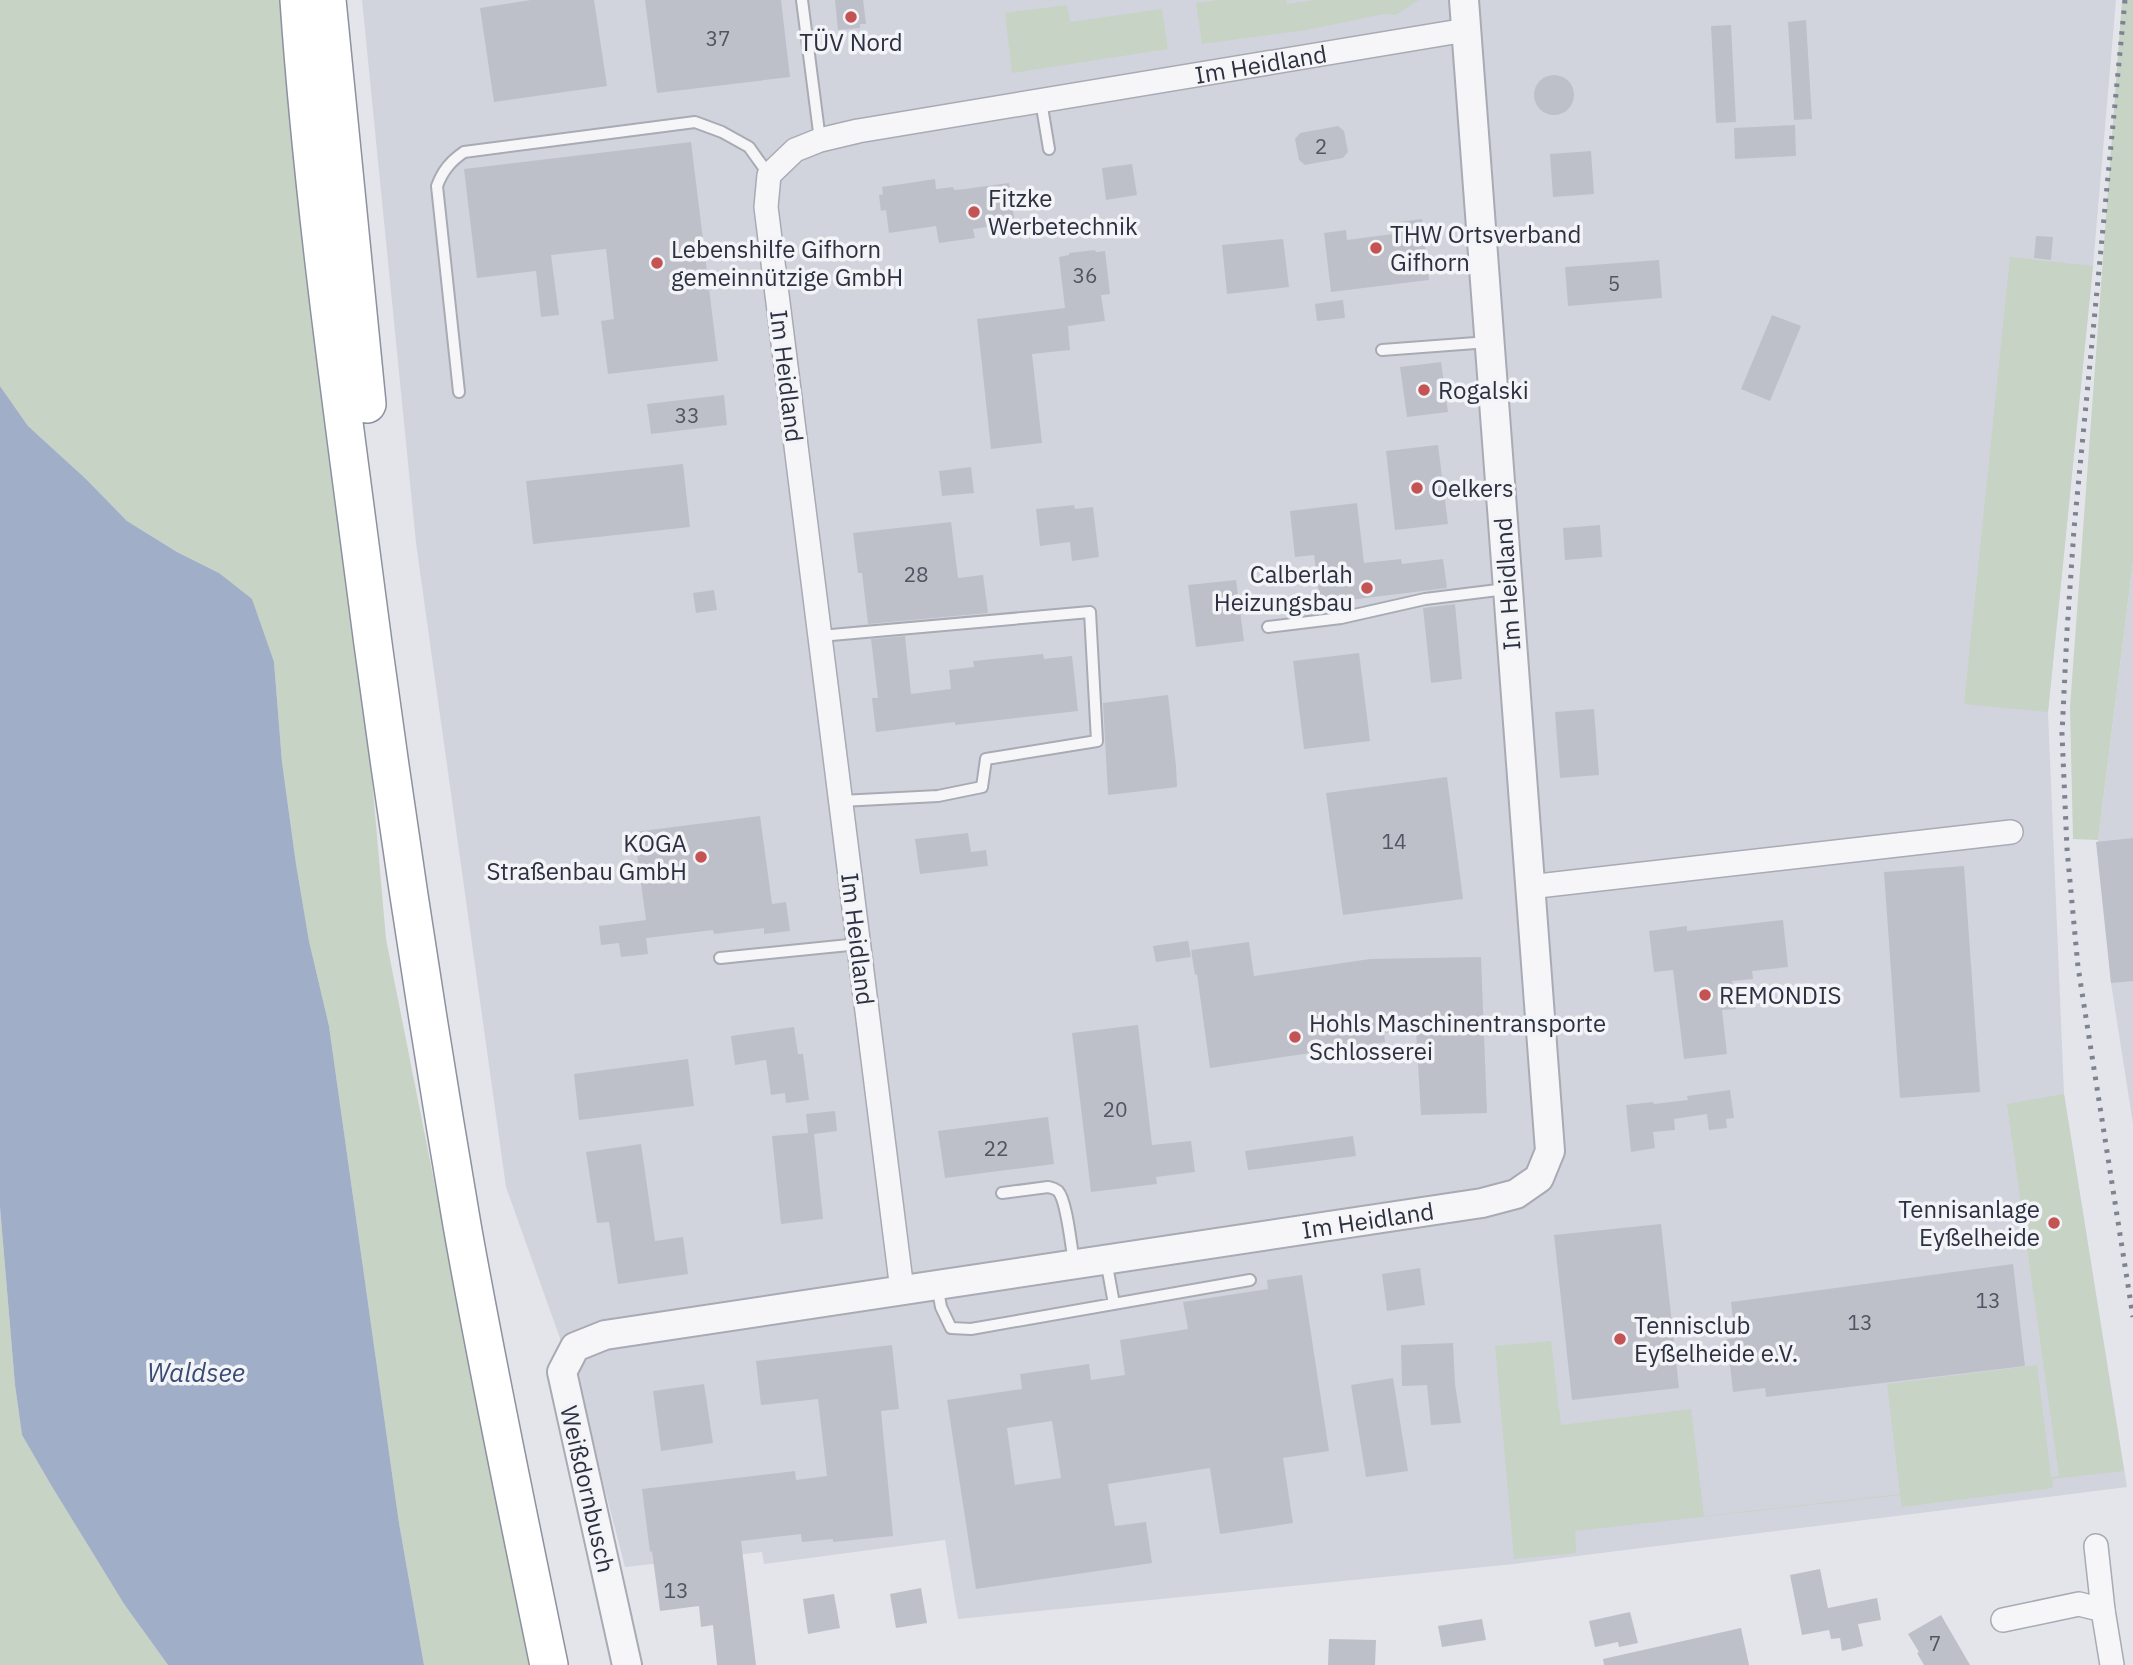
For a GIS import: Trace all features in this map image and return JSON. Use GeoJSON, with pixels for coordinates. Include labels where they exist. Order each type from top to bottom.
{"type":"FeatureCollection","features":[{"type":"Feature","properties":{"kind":"highway"},"geometry":{"type":"LineString","coordinates":[[281,0],[289,51],[304,87]]}},
{"type":"Feature","properties":{"kind":"highway"},"geometry":{"type":"LineString","coordinates":[[299,0],[304,87],[335,356],[402,857],[463,1226],[549,1665]]}},
{"type":"Feature","properties":{"kind":"highway"},"geometry":{"type":"LineString","coordinates":[[327,0],[361,355],[432,906],[482,1198],[574,1665]]}},
{"type":"Feature","properties":{"kind":"street","name":"Im Heidland"},"geometry":{"type":"LineString","coordinates":[[605,1335],[1482,1203],[1516,1194],[1539,1178],[1550,1151],[1464,0]]}},
{"type":"Feature","properties":{"kind":"street","name":"Im Heidland"},"geometry":{"type":"LineString","coordinates":[[902,1290],[766,207],[769,175],[795,149],[858,131],[1466,30]]}},
{"type":"Feature","properties":{"kind":"street"},"geometry":{"type":"LineString","coordinates":[[1530,887],[2011,832]]}},
{"type":"Feature","properties":{"kind":"street","name":"Weißdornbusch"},"geometry":{"type":"LineString","coordinates":[[605,1335],[575,1347],[562,1371],[627,1665]]}},
{"type":"Feature","properties":{"kind":"street"},"geometry":{"type":"LineString","coordinates":[[2096,1546],[2112,1665]]}},
{"type":"Feature","properties":{"kind":"street"},"geometry":{"type":"LineString","coordinates":[[2003,1620],[2079,1604],[2103,1611]]}},
{"type":"Feature","properties":{"kind":"lane"},"geometry":{"type":"LineString","coordinates":[[802,0],[820,140]]}},
{"type":"Feature","properties":{"kind":"lane"},"geometry":{"type":"LineString","coordinates":[[1041,101],[1049,149]]}},
{"type":"Feature","properties":{"kind":"lane"},"geometry":{"type":"LineString","coordinates":[[459,392],[437,186],[452,160],[464,152],[695,122],[722,132],[749,147],[769,175]]}},
{"type":"Feature","properties":{"kind":"lane"},"geometry":{"type":"LineString","coordinates":[[1382,350],[1489,342]]}},
{"type":"Feature","properties":{"kind":"lane"},"geometry":{"type":"LineString","coordinates":[[1268,627],[1341,618],[1425,599],[1507,589]]}},
{"type":"Feature","properties":{"kind":"lane"},"geometry":{"type":"LineString","coordinates":[[820,636],[1090,612],[1097,741],[986,759],[982,787],[938,796],[841,801]]}},
{"type":"Feature","properties":{"kind":"lane"},"geometry":{"type":"LineString","coordinates":[[720,958],[859,944]]}},
{"type":"Feature","properties":{"kind":"lane"},"geometry":{"type":"LineString","coordinates":[[1002,1193],[1048,1187],[1055,1188],[1060,1193],[1074,1265]]}},
{"type":"Feature","properties":{"kind":"lane"},"geometry":{"type":"LineString","coordinates":[[1105,1260],[1114,1304]]}},
{"type":"Feature","properties":{"kind":"lane"},"geometry":{"type":"LineString","coordinates":[[937,1285],[941,1307],[951,1328],[971,1329],[1250,1280]]}},
{"type":"Feature","properties":{"kind":"shaded area"},"geometry":{"type":"Polygon","coordinates":[[[362,0],[2116,0],[2093,266],[2048,712],[2064,1094],[2127,1487],[1514,1564],[958,1619],[945,1540],[764,1564],[762,1552],[625,1567],[581,1397],[506,1187],[416,543],[362,0]]]}},
{"type":"Feature","properties":{"kind":"shaded area"},"geometry":{"type":"Polygon","coordinates":[[[2133,562],[2133,1124],[2111,983],[2098,840],[2133,562]]]}},
{"type":"Feature","properties":{"kind":"green space"},"geometry":{"type":"Polygon","coordinates":[[[0,0],[304,0],[386,939],[530,1665],[424,1665],[399,1523],[329,1026],[309,941],[296,864],[282,762],[274,662],[219,573],[177,552],[127,521],[28,426],[0,386],[0,0]]]}},
{"type":"Feature","properties":{"kind":"green space"},"geometry":{"type":"Polygon","coordinates":[[[1218,0],[1286,0],[1287,4],[1315,0],[1419,0],[1396,15],[1384,14],[1306,30],[1202,44],[1196,3],[1218,0]]]}},
{"type":"Feature","properties":{"kind":"green space"},"geometry":{"type":"Polygon","coordinates":[[[2122,0],[2133,0],[2133,562],[2098,840],[2073,839],[2070,707],[2122,0]]]}},
{"type":"Feature","properties":{"kind":"green space"},"geometry":{"type":"Polygon","coordinates":[[[1067,5],[1070,22],[1162,9],[1168,49],[1012,73],[1005,13],[1067,5]]]}},
{"type":"Feature","properties":{"kind":"green space"},"geometry":{"type":"Polygon","coordinates":[[[2010,257],[2093,266],[2048,712],[1964,704],[2010,257]]]}},
{"type":"Feature","properties":{"kind":"green space","name":"Tennisanlage Eyßelheide"},"geometry":{"type":"Polygon","coordinates":[[[2064,1094],[2124,1471],[2052,1479],[2053,1488],[1902,1507],[1900,1495],[1575,1531],[1576,1553],[1514,1559],[1495,1346],[1551,1341],[1561,1425],[1691,1409],[1704,1516],[1900,1494],[1887,1384],[2037,1365],[2051,1477],[2059,1476],[2007,1104],[2064,1094]]]}},
{"type":"Feature","properties":{"kind":"green space"},"geometry":{"type":"Polygon","coordinates":[[[0,1207],[15,1385],[22,1435],[124,1604],[168,1665],[0,1665],[0,1207]]]}},
{"type":"Feature","properties":{"kind":"water","name":"Waldsee"},"geometry":{"type":"Polygon","coordinates":[[[0,386],[28,426],[127,521],[177,552],[219,573],[252,599],[274,662],[282,762],[296,864],[309,941],[329,1026],[399,1523],[424,1665],[168,1665],[124,1604],[22,1435],[15,1385],[0,1207],[0,386]]]}},
{"type":"Feature","properties":{"kind":"building"},"geometry":{"type":"Polygon","coordinates":[[[531,0],[594,0],[607,86],[494,102],[480,8],[531,0]]]}},
{"type":"Feature","properties":{"kind":"building"},"geometry":{"type":"Polygon","coordinates":[[[645,0],[781,0],[790,77],[657,93],[645,0]]]}},
{"type":"Feature","properties":{"kind":"building","name":"TÜV Nord"},"geometry":{"type":"Polygon","coordinates":[[[835,0],[863,0],[866,24],[860,24],[860,28],[838,30],[835,0]]]}},
{"type":"Feature","properties":{"kind":"building"},"geometry":{"type":"Polygon","coordinates":[[[1806,20],[1812,119],[1794,120],[1788,22],[1806,20]]]}},
{"type":"Feature","properties":{"kind":"building"},"geometry":{"type":"Polygon","coordinates":[[[1731,25],[1736,122],[1716,123],[1711,26],[1731,25]]]}},
{"type":"Feature","properties":{"kind":"building"},"geometry":{"type":"Polygon","coordinates":[[[1554,75],[1568,81],[1574,95],[1568,109],[1554,115],[1540,109],[1534,95],[1540,81],[1554,75]]]}},
{"type":"Feature","properties":{"kind":"building"},"geometry":{"type":"Polygon","coordinates":[[[1795,125],[1796,156],[1735,159],[1734,128],[1795,125]]]}},
{"type":"Feature","properties":{"kind":"building"},"geometry":{"type":"Polygon","coordinates":[[[1338,126],[1344,131],[1348,152],[1343,158],[1305,165],[1299,160],[1295,139],[1300,133],[1338,126]]]}},
{"type":"Feature","properties":{"kind":"building","name":"Lebenshilfe Gifhorn gemeinnützige GmbH"},"geometry":{"type":"Polygon","coordinates":[[[691,142],[718,361],[608,374],[601,321],[614,319],[606,249],[551,255],[559,315],[541,317],[536,271],[477,278],[464,169],[691,142]]]}},
{"type":"Feature","properties":{"kind":"building"},"geometry":{"type":"Polygon","coordinates":[[[1591,151],[1594,194],[1553,197],[1550,154],[1591,151]]]}},
{"type":"Feature","properties":{"kind":"building"},"geometry":{"type":"Polygon","coordinates":[[[1132,164],[1137,195],[1106,200],[1102,168],[1132,164]]]}},
{"type":"Feature","properties":{"kind":"building","name":"Fitzke Werbetechnik"},"geometry":{"type":"Polygon","coordinates":[[[935,179],[936,189],[953,187],[954,190],[1009,183],[1015,223],[973,229],[975,238],[939,243],[936,226],[889,233],[886,210],[881,211],[879,195],[883,194],[882,187],[935,179]]]}},
{"type":"Feature","properties":{"kind":"building","name":"THW Ortsverband Gifhorn"},"geometry":{"type":"Polygon","coordinates":[[[1422,219],[1429,280],[1331,292],[1324,233],[1346,230],[1347,240],[1393,234],[1392,223],[1422,219]]]}},
{"type":"Feature","properties":{"kind":"building"},"geometry":{"type":"Polygon","coordinates":[[[2036,236],[2053,237],[2051,260],[2034,258],[2036,236]]]}},
{"type":"Feature","properties":{"kind":"building"},"geometry":{"type":"Polygon","coordinates":[[[1283,239],[1289,287],[1227,294],[1222,245],[1283,239]]]}},
{"type":"Feature","properties":{"kind":"building"},"geometry":{"type":"Polygon","coordinates":[[[1095,250],[1105,251],[1110,294],[1101,295],[1105,321],[1068,326],[1070,350],[1032,354],[1042,443],[991,449],[977,319],[1065,308],[1059,257],[1095,250]]]}},
{"type":"Feature","properties":{"kind":"building"},"geometry":{"type":"Polygon","coordinates":[[[1659,260],[1662,298],[1568,306],[1565,267],[1659,260]]]}},
{"type":"Feature","properties":{"kind":"building"},"geometry":{"type":"Polygon","coordinates":[[[1343,300],[1345,318],[1317,321],[1315,304],[1343,300]]]}},
{"type":"Feature","properties":{"kind":"building"},"geometry":{"type":"Polygon","coordinates":[[[1772,315],[1801,326],[1770,401],[1741,389],[1772,315]]]}},
{"type":"Feature","properties":{"kind":"building","name":"Rogalski"},"geometry":{"type":"Polygon","coordinates":[[[1441,362],[1448,412],[1407,417],[1400,367],[1441,362]]]}},
{"type":"Feature","properties":{"kind":"building"},"geometry":{"type":"Polygon","coordinates":[[[724,395],[727,425],[651,434],[647,404],[724,395]]]}},
{"type":"Feature","properties":{"kind":"building","name":"Oelkers"},"geometry":{"type":"Polygon","coordinates":[[[1438,445],[1448,524],[1395,530],[1386,451],[1438,445]]]}},
{"type":"Feature","properties":{"kind":"building"},"geometry":{"type":"Polygon","coordinates":[[[683,464],[690,527],[533,544],[526,481],[683,464]]]}},
{"type":"Feature","properties":{"kind":"building"},"geometry":{"type":"Polygon","coordinates":[[[971,467],[974,493],[942,496],[939,471],[971,467]]]}},
{"type":"Feature","properties":{"kind":"building"},"geometry":{"type":"Polygon","coordinates":[[[1357,503],[1364,563],[1401,559],[1402,564],[1443,559],[1447,588],[1341,601],[1342,610],[1321,613],[1314,555],[1295,557],[1290,511],[1357,503]]]}},
{"type":"Feature","properties":{"kind":"building"},"geometry":{"type":"Polygon","coordinates":[[[1074,505],[1075,509],[1093,507],[1099,557],[1072,561],[1070,542],[1040,546],[1036,509],[1074,505]]]}},
{"type":"Feature","properties":{"kind":"building"},"geometry":{"type":"Polygon","coordinates":[[[951,522],[958,578],[983,575],[988,613],[868,624],[862,573],[858,573],[853,533],[951,522]]]}},
{"type":"Feature","properties":{"kind":"building"},"geometry":{"type":"Polygon","coordinates":[[[1600,525],[1602,557],[1565,560],[1563,528],[1600,525]]]}},
{"type":"Feature","properties":{"kind":"building"},"geometry":{"type":"Polygon","coordinates":[[[1236,580],[1244,641],[1196,647],[1188,585],[1236,580]]]}},
{"type":"Feature","properties":{"kind":"building"},"geometry":{"type":"Polygon","coordinates":[[[714,590],[717,610],[696,613],[693,593],[714,590]]]}},
{"type":"Feature","properties":{"kind":"building"},"geometry":{"type":"Polygon","coordinates":[[[1455,604],[1462,679],[1431,683],[1423,608],[1455,604]]]}},
{"type":"Feature","properties":{"kind":"building"},"geometry":{"type":"Polygon","coordinates":[[[905,636],[911,694],[951,689],[949,670],[974,667],[973,661],[1043,654],[1044,659],[1072,656],[1078,711],[876,732],[872,698],[878,698],[871,639],[905,636]]]}},
{"type":"Feature","properties":{"kind":"building"},"geometry":{"type":"Polygon","coordinates":[[[1359,653],[1370,741],[1304,749],[1293,661],[1359,653]]]}},
{"type":"Feature","properties":{"kind":"building"},"geometry":{"type":"Polygon","coordinates":[[[1168,695],[1177,787],[1108,795],[1103,703],[1168,695]]]}},
{"type":"Feature","properties":{"kind":"building"},"geometry":{"type":"Polygon","coordinates":[[[1594,709],[1599,775],[1560,778],[1555,712],[1594,709]]]}},
{"type":"Feature","properties":{"kind":"building"},"geometry":{"type":"Polygon","coordinates":[[[1447,777],[1463,899],[1343,915],[1326,793],[1447,777]]]}},
{"type":"Feature","properties":{"kind":"building"},"geometry":{"type":"Polygon","coordinates":[[[760,816],[772,904],[786,902],[790,931],[764,934],[764,928],[714,934],[713,930],[646,938],[648,954],[621,957],[619,943],[601,945],[599,926],[646,920],[634,832],[760,816]]]}},
{"type":"Feature","properties":{"kind":"building"},"geometry":{"type":"Polygon","coordinates":[[[968,833],[971,852],[986,850],[988,866],[920,874],[915,839],[968,833]]]}},
{"type":"Feature","properties":{"kind":"building"},"geometry":{"type":"Polygon","coordinates":[[[2133,838],[2133,981],[2111,983],[2096,842],[2133,838]]]}},
{"type":"Feature","properties":{"kind":"building"},"geometry":{"type":"Polygon","coordinates":[[[1964,866],[1980,1092],[1900,1098],[1884,872],[1964,866]]]}},
{"type":"Feature","properties":{"kind":"building","name":"REMONDIS"},"geometry":{"type":"Polygon","coordinates":[[[1783,920],[1788,967],[1752,971],[1753,979],[1732,981],[1736,1009],[1722,1010],[1727,1054],[1684,1059],[1673,970],[1654,972],[1649,931],[1687,926],[1687,931],[1783,920]]]}},
{"type":"Feature","properties":{"kind":"building"},"geometry":{"type":"Polygon","coordinates":[[[1188,941],[1191,957],[1156,962],[1153,946],[1188,941]]]}},
{"type":"Feature","properties":{"kind":"building","name":"Hohls Maschinentransporte Schlosserei"},"geometry":{"type":"Polygon","coordinates":[[[1249,942],[1254,976],[1370,959],[1481,957],[1487,1113],[1421,1115],[1416,1030],[1384,1033],[1385,1042],[1210,1068],[1197,974],[1195,975],[1191,950],[1249,942]]]}},
{"type":"Feature","properties":{"kind":"building"},"geometry":{"type":"Polygon","coordinates":[[[1138,1025],[1152,1145],[1191,1141],[1195,1172],[1156,1177],[1157,1184],[1091,1192],[1072,1033],[1138,1025]]]}},
{"type":"Feature","properties":{"kind":"building"},"geometry":{"type":"Polygon","coordinates":[[[794,1027],[798,1054],[803,1054],[809,1100],[786,1103],[785,1093],[771,1095],[766,1060],[735,1065],[731,1036],[794,1027]]]}},
{"type":"Feature","properties":{"kind":"building"},"geometry":{"type":"Polygon","coordinates":[[[688,1059],[694,1106],[579,1120],[574,1074],[688,1059]]]}},
{"type":"Feature","properties":{"kind":"building"},"geometry":{"type":"Polygon","coordinates":[[[1730,1090],[1734,1118],[1726,1119],[1727,1128],[1709,1130],[1707,1114],[1674,1119],[1675,1130],[1653,1132],[1655,1148],[1631,1152],[1626,1105],[1688,1100],[1687,1096],[1730,1090]]]}},
{"type":"Feature","properties":{"kind":"building"},"geometry":{"type":"Polygon","coordinates":[[[835,1111],[837,1131],[814,1134],[823,1219],[781,1224],[772,1136],[808,1133],[806,1114],[835,1111]]]}},
{"type":"Feature","properties":{"kind":"building"},"geometry":{"type":"Polygon","coordinates":[[[1048,1117],[1054,1164],[945,1178],[938,1131],[1048,1117]]]}},
{"type":"Feature","properties":{"kind":"building"},"geometry":{"type":"Polygon","coordinates":[[[1353,1136],[1356,1156],[1248,1170],[1245,1151],[1353,1136]]]}},
{"type":"Feature","properties":{"kind":"building"},"geometry":{"type":"Polygon","coordinates":[[[641,1144],[655,1241],[683,1237],[688,1274],[618,1284],[609,1222],[597,1223],[586,1152],[641,1144]]]}},
{"type":"Feature","properties":{"kind":"building","name":"Tennisclub Eyßelheide e.V."},"geometry":{"type":"Polygon","coordinates":[[[1661,1224],[1679,1388],[1572,1400],[1554,1235],[1661,1224]]]}},
{"type":"Feature","properties":{"kind":"building"},"geometry":{"type":"Polygon","coordinates":[[[2013,1264],[2025,1366],[1766,1397],[1765,1388],[1733,1392],[1727,1339],[1735,1338],[1731,1302],[2013,1264]]]}},
{"type":"Feature","properties":{"kind":"building"},"geometry":{"type":"Polygon","coordinates":[[[1420,1268],[1425,1305],[1387,1311],[1382,1274],[1420,1268]]]}},
{"type":"Feature","properties":{"kind":"building"},"geometry":{"type":"Polygon","coordinates":[[[1302,1275],[1329,1451],[1283,1458],[1293,1523],[1220,1534],[1210,1468],[1108,1484],[1115,1526],[1146,1522],[1152,1563],[976,1589],[947,1400],[1022,1389],[1020,1374],[1089,1364],[1091,1380],[1125,1375],[1120,1340],[1188,1329],[1183,1302],[1268,1289],[1267,1280],[1302,1275]],[[1052,1421],[1007,1428],[1015,1485],[1061,1478],[1052,1421]]]}},
{"type":"Feature","properties":{"kind":"building"},"geometry":{"type":"Polygon","coordinates":[[[1453,1343],[1461,1423],[1431,1425],[1427,1385],[1402,1386],[1401,1345],[1453,1343]]]}},
{"type":"Feature","properties":{"kind":"building"},"geometry":{"type":"Polygon","coordinates":[[[892,1345],[899,1409],[881,1411],[893,1536],[802,1542],[801,1534],[741,1541],[756,1665],[717,1665],[713,1625],[701,1627],[699,1606],[660,1611],[642,1489],[795,1471],[796,1480],[827,1476],[818,1399],[761,1405],[756,1361],[892,1345]]]}},
{"type":"Feature","properties":{"kind":"building"},"geometry":{"type":"Polygon","coordinates":[[[1393,1378],[1408,1471],[1366,1477],[1351,1385],[1393,1378]]]}},
{"type":"Feature","properties":{"kind":"building"},"geometry":{"type":"Polygon","coordinates":[[[704,1384],[713,1443],[661,1451],[653,1391],[704,1384]]]}},
{"type":"Feature","properties":{"kind":"building"},"geometry":{"type":"Polygon","coordinates":[[[1820,1569],[1828,1608],[1877,1598],[1881,1620],[1858,1624],[1863,1646],[1842,1651],[1840,1638],[1831,1639],[1829,1630],[1802,1635],[1790,1575],[1820,1569]]]}},
{"type":"Feature","properties":{"kind":"building"},"geometry":{"type":"Polygon","coordinates":[[[921,1588],[927,1623],[896,1628],[890,1594],[921,1588]]]}},
{"type":"Feature","properties":{"kind":"building"},"geometry":{"type":"Polygon","coordinates":[[[834,1594],[840,1628],[808,1634],[803,1599],[834,1594]]]}},
{"type":"Feature","properties":{"kind":"building"},"geometry":{"type":"Polygon","coordinates":[[[1630,1612],[1638,1643],[1619,1647],[1618,1642],[1595,1647],[1589,1621],[1630,1612]]]}},
{"type":"Feature","properties":{"kind":"building"},"geometry":{"type":"Polygon","coordinates":[[[1941,1615],[1970,1665],[1924,1665],[1917,1653],[1919,1652],[1908,1634],[1941,1615]]]}},
{"type":"Feature","properties":{"kind":"building"},"geometry":{"type":"Polygon","coordinates":[[[1482,1619],[1486,1640],[1442,1647],[1438,1626],[1482,1619]]]}},
{"type":"Feature","properties":{"kind":"building"},"geometry":{"type":"Polygon","coordinates":[[[1741,1628],[1749,1665],[1604,1665],[1603,1659],[1741,1628]]]}},
{"type":"Feature","properties":{"kind":"building"},"geometry":{"type":"Polygon","coordinates":[[[1329,1639],[1376,1640],[1375,1665],[1328,1665],[1329,1639]]]}},
{"type":"Feature","properties":{"kind":"railway"},"geometry":{"type":"LineString","coordinates":[[2125,0],[2074,529],[2062,734],[2067,849],[2078,967],[2133,1317]]}},
{"type":"Feature","properties":{"kind":"place","name":"TÜV Nord"},"geometry":{"type":"Point","coordinates":[851,17]}},
{"type":"Feature","properties":{"kind":"place","name":"Fitzke Werbetechnik"},"geometry":{"type":"Point","coordinates":[974,212]}},
{"type":"Feature","properties":{"kind":"place","name":"THW Ortsverband Gifhorn"},"geometry":{"type":"Point","coordinates":[1376,248]}},
{"type":"Feature","properties":{"kind":"place","name":"Lebenshilfe Gifhorn gemeinnützige GmbH"},"geometry":{"type":"Point","coordinates":[657,263]}},
{"type":"Feature","properties":{"kind":"place","name":"Rogalski"},"geometry":{"type":"Point","coordinates":[1424,390]}},
{"type":"Feature","properties":{"kind":"place","name":"Oelkers"},"geometry":{"type":"Point","coordinates":[1417,488]}},
{"type":"Feature","properties":{"kind":"place","name":"Calberlah Heizungsbau"},"geometry":{"type":"Point","coordinates":[1367,588]}},
{"type":"Feature","properties":{"kind":"place","name":"KOGA Straßenbau GmbH"},"geometry":{"type":"Point","coordinates":[701,857]}},
{"type":"Feature","properties":{"kind":"place","name":"REMONDIS"},"geometry":{"type":"Point","coordinates":[1705,995]}},
{"type":"Feature","properties":{"kind":"place","name":"Hohls Maschinentransporte Schlosserei"},"geometry":{"type":"Point","coordinates":[1295,1037]}},
{"type":"Feature","properties":{"kind":"place","name":"Tennisanlage Eyßelheide"},"geometry":{"type":"Point","coordinates":[2054,1223]}},
{"type":"Feature","properties":{"kind":"place","name":"Tennisclub Eyßelheide e.V."},"geometry":{"type":"Point","coordinates":[1620,1339]}}]}
